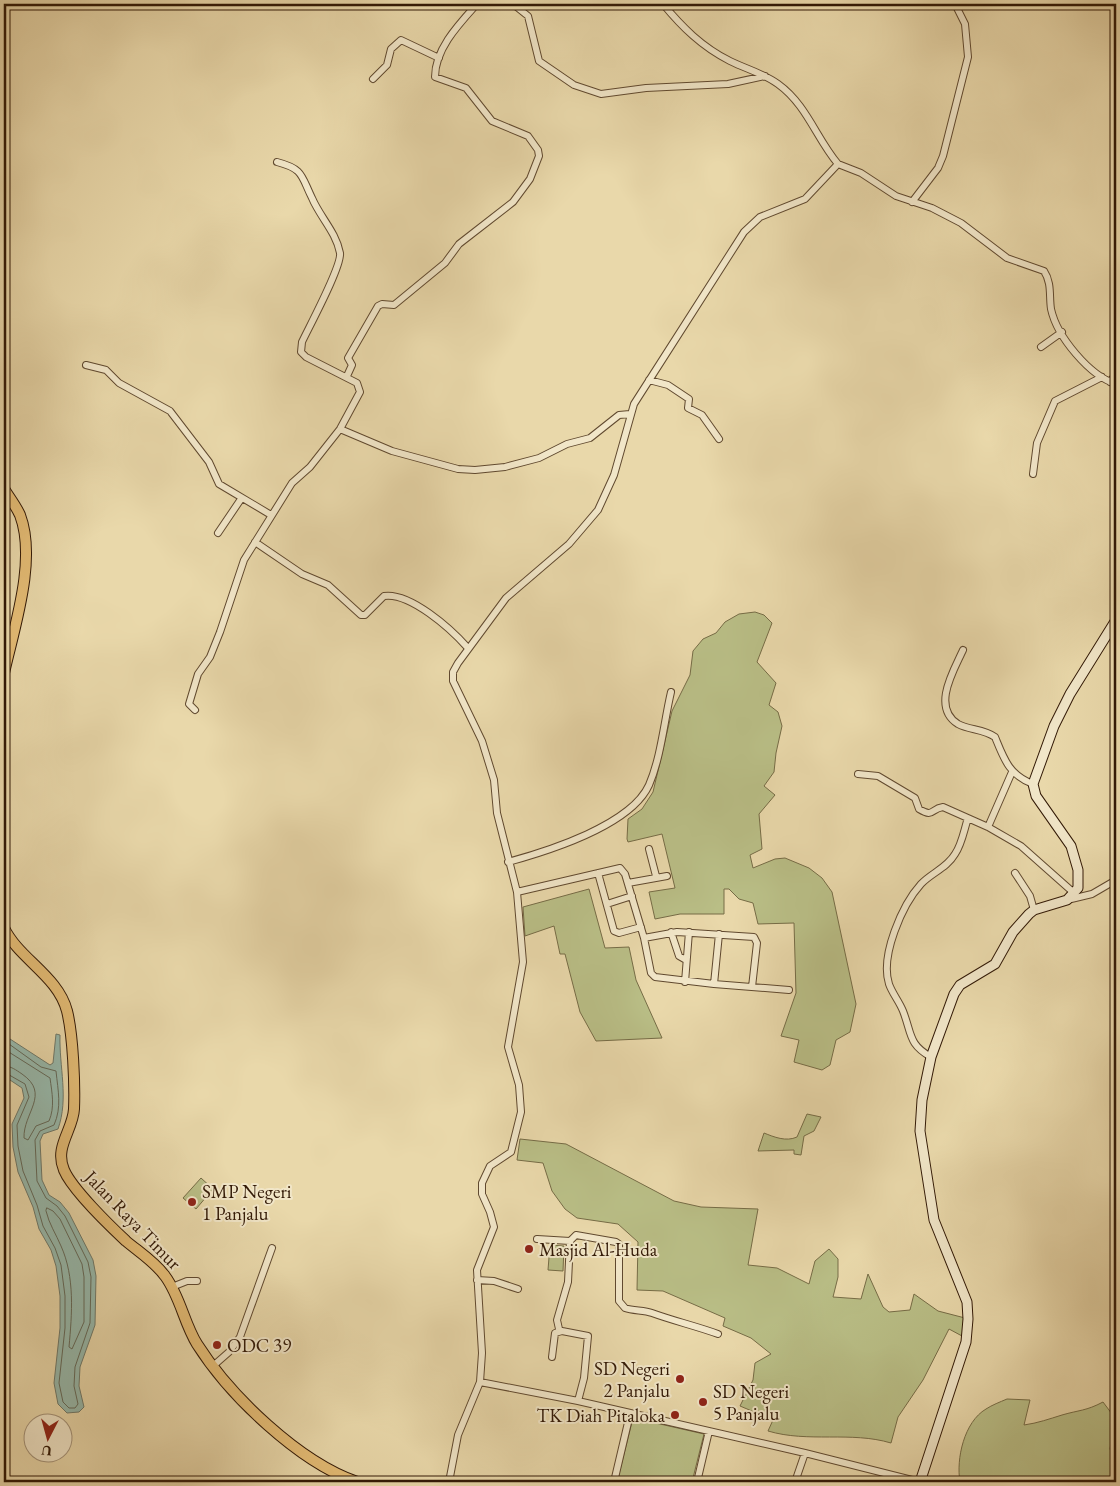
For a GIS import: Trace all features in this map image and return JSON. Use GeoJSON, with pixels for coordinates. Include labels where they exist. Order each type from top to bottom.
{"type":"FeatureCollection","features":[{"type":"Feature","properties":{"kind":"main road"},"geometry":{"type":"LineString","coordinates":[[4,489],[20,515],[24,532],[25,566],[24,592],[4,673]]}},
{"type":"Feature","properties":{"kind":"main road","name":"Jalan Raya Timur"},"geometry":{"type":"LineString","coordinates":[[4,928],[26,956],[58,990],[67,1012],[74,1111],[61,1150],[64,1169],[69,1178],[108,1223],[159,1269],[172,1287],[189,1330],[213,1366],[271,1428],[344,1480],[357,1482]]}},
{"type":"Feature","properties":{"kind":"street"},"geometry":{"type":"LineString","coordinates":[[347,376],[352,365],[348,358],[378,306],[394,304],[445,263],[459,244],[509,206],[530,179],[538,160],[538,150],[526,134],[492,121],[464,87],[436,78],[439,58],[455,29],[477,4]]}},
{"type":"Feature","properties":{"kind":"street"},"geometry":{"type":"LineString","coordinates":[[513,4],[528,16],[539,62],[574,85],[593,94],[610,94],[675,86],[728,84],[765,76]]}},
{"type":"Feature","properties":{"kind":"street"},"geometry":{"type":"LineString","coordinates":[[663,4],[686,31],[710,49],[728,61],[765,76],[778,84],[798,102],[822,144],[838,164],[861,173],[888,192],[961,223],[1007,258],[1044,272],[1050,285],[1051,310],[1062,332],[1090,370],[1113,383],[1116,374]]}},
{"type":"Feature","properties":{"kind":"street"},"geometry":{"type":"LineString","coordinates":[[912,202],[938,168],[943,156],[968,57],[965,24],[955,4]]}},
{"type":"Feature","properties":{"kind":"street"},"geometry":{"type":"LineString","coordinates":[[373,80],[387,65],[391,49],[401,40],[439,58]]}},
{"type":"Feature","properties":{"kind":"street"},"geometry":{"type":"LineString","coordinates":[[195,710],[189,704],[192,690],[198,674],[213,652],[244,560],[292,483],[310,466],[340,429],[360,392],[359,384],[347,376],[306,357],[301,352],[302,342],[341,255],[334,236],[312,198],[302,174],[291,166],[277,162]]}},
{"type":"Feature","properties":{"kind":"street"},"geometry":{"type":"LineString","coordinates":[[449,1482],[458,1435],[480,1382],[482,1353],[477,1280],[478,1266],[494,1227],[482,1194],[483,1179],[490,1166],[511,1152],[521,1112],[519,1085],[508,1048],[523,962],[517,892],[497,812],[494,780],[482,741],[454,681],[454,672],[467,648],[506,598],[569,544],[598,510],[614,475],[630,414],[649,380],[744,232],[760,217],[805,199],[838,164]]}},
{"type":"Feature","properties":{"kind":"street"},"geometry":{"type":"LineString","coordinates":[[1041,347],[1062,332]]}},
{"type":"Feature","properties":{"kind":"street"},"geometry":{"type":"LineString","coordinates":[[86,365],[106,370],[119,382],[174,414],[196,447],[209,462],[219,484],[241,499],[271,515]]}},
{"type":"Feature","properties":{"kind":"street"},"geometry":{"type":"LineString","coordinates":[[1033,474],[1037,443],[1055,401],[1102,377]]}},
{"type":"Feature","properties":{"kind":"street"},"geometry":{"type":"LineString","coordinates":[[649,380],[668,385],[689,399],[688,408],[702,415],[719,439]]}},
{"type":"Feature","properties":{"kind":"street"},"geometry":{"type":"LineString","coordinates":[[340,429],[392,451],[458,469],[475,470],[505,468],[532,460],[567,444],[590,438],[619,415],[630,414]]}},
{"type":"Feature","properties":{"kind":"street"},"geometry":{"type":"LineString","coordinates":[[218,533],[241,499]]}},
{"type":"Feature","properties":{"kind":"street"},"geometry":{"type":"LineString","coordinates":[[254,542],[302,574],[328,585],[361,616],[384,596],[394,595],[423,609],[438,620],[467,648]]}},
{"type":"Feature","properties":{"kind":"street"},"geometry":{"type":"LineString","coordinates":[[1067,900],[1074,893],[1078,881],[1076,860],[1064,833],[1036,796],[1033,784],[1054,726],[1070,694],[1116,620]]}},
{"type":"Feature","properties":{"kind":"street"},"geometry":{"type":"LineString","coordinates":[[963,650],[946,691],[945,702],[949,713],[958,724],[995,737],[1004,761],[1012,772],[1033,784]]}},
{"type":"Feature","properties":{"kind":"street"},"geometry":{"type":"LineString","coordinates":[[508,862],[552,849],[611,821],[635,806],[651,778],[671,692]]}},
{"type":"Feature","properties":{"kind":"street"},"geometry":{"type":"LineString","coordinates":[[988,827],[1012,772]]}},
{"type":"Feature","properties":{"kind":"street"},"geometry":{"type":"LineString","coordinates":[[858,774],[880,777],[916,798],[919,809],[926,813],[930,814],[943,807],[988,827],[1021,846],[1074,893]]}},
{"type":"Feature","properties":{"kind":"street"},"geometry":{"type":"LineString","coordinates":[[932,1055],[918,1049],[912,1041],[903,1011],[889,984],[888,972],[891,942],[908,901],[922,883],[945,867],[955,855],[968,818]]}},
{"type":"Feature","properties":{"kind":"street"},"geometry":{"type":"LineString","coordinates":[[649,849],[656,876]]}},
{"type":"Feature","properties":{"kind":"street"},"geometry":{"type":"LineString","coordinates":[[517,892],[620,868],[624,872],[628,883],[653,975],[685,982],[789,990]]}},
{"type":"Feature","properties":{"kind":"street"},"geometry":{"type":"LineString","coordinates":[[598,873],[616,933],[641,927]]}},
{"type":"Feature","properties":{"kind":"street"},"geometry":{"type":"LineString","coordinates":[[1015,874],[1030,896],[1034,910]]}},
{"type":"Feature","properties":{"kind":"street"},"geometry":{"type":"LineString","coordinates":[[628,883],[656,876],[667,876]]}},
{"type":"Feature","properties":{"kind":"street"},"geometry":{"type":"LineString","coordinates":[[480,1382],[578,1401],[805,1453],[920,1482],[966,1342],[968,1319],[965,1296],[941,1242],[934,1220],[921,1145],[922,1100],[932,1055],[954,994],[960,985],[995,964],[1013,932],[1034,910],[1092,894],[1116,880]]}},
{"type":"Feature","properties":{"kind":"street"},"geometry":{"type":"LineString","coordinates":[[607,904],[632,896]]}},
{"type":"Feature","properties":{"kind":"street"},"geometry":{"type":"LineString","coordinates":[[644,938],[671,932],[688,932],[756,939],[752,987]]}},
{"type":"Feature","properties":{"kind":"street"},"geometry":{"type":"LineString","coordinates":[[671,932],[679,956],[686,960]]}},
{"type":"Feature","properties":{"kind":"street"},"geometry":{"type":"LineString","coordinates":[[685,982],[688,932]]}},
{"type":"Feature","properties":{"kind":"street"},"geometry":{"type":"LineString","coordinates":[[714,984],[718,934]]}},
{"type":"Feature","properties":{"kind":"street"},"geometry":{"type":"LineString","coordinates":[[562,1331],[559,1329],[557,1320],[568,1282],[570,1241],[576,1235],[619,1244],[619,1301],[624,1308],[652,1313],[672,1322],[692,1325],[718,1334]]}},
{"type":"Feature","properties":{"kind":"street"},"geometry":{"type":"LineString","coordinates":[[536,1239],[570,1241]]}},
{"type":"Feature","properties":{"kind":"street"},"geometry":{"type":"LineString","coordinates":[[213,1366],[229,1352],[240,1338],[272,1248]]}},
{"type":"Feature","properties":{"kind":"street"},"geometry":{"type":"LineString","coordinates":[[172,1287],[187,1281],[197,1280]]}},
{"type":"Feature","properties":{"kind":"street"},"geometry":{"type":"LineString","coordinates":[[477,1280],[494,1281],[518,1289]]}},
{"type":"Feature","properties":{"kind":"street"},"geometry":{"type":"LineString","coordinates":[[552,1357],[555,1334],[562,1331],[588,1336],[585,1371],[578,1401]]}},
{"type":"Feature","properties":{"kind":"street"},"geometry":{"type":"LineString","coordinates":[[614,1482],[630,1414]]}},
{"type":"Feature","properties":{"kind":"street"},"geometry":{"type":"LineString","coordinates":[[697,1482],[709,1431]]}},
{"type":"Feature","properties":{"kind":"street"},"geometry":{"type":"LineString","coordinates":[[795,1482],[805,1453]]}},
{"type":"Feature","properties":{"kind":"green space"},"geometry":{"type":"Polygon","coordinates":[[[755,612],[764,615],[772,623],[757,662],[776,683],[769,705],[778,712],[782,726],[774,772],[764,786],[775,795],[759,814],[762,849],[750,855],[753,868],[775,859],[785,858],[809,868],[822,878],[832,892],[856,1004],[850,1032],[836,1040],[830,1065],[822,1070],[794,1062],[799,1040],[781,1036],[796,993],[794,923],[758,924],[753,903],[739,899],[729,889],[724,889],[724,914],[680,914],[655,919],[649,892],[675,888],[662,834],[628,842],[627,839],[628,819],[642,809],[653,792],[672,711],[690,675],[693,651],[703,639],[716,633],[725,622],[739,614],[755,612]]]}},
{"type":"Feature","properties":{"kind":"green space"},"geometry":{"type":"Polygon","coordinates":[[[589,889],[605,948],[629,947],[636,980],[662,1038],[596,1041],[580,1012],[565,954],[560,954],[554,926],[525,936],[523,907],[589,889]]]}},
{"type":"Feature","properties":{"kind":"green space"},"geometry":{"type":"Polygon","coordinates":[[[807,1114],[821,1117],[814,1131],[804,1136],[801,1155],[794,1154],[794,1150],[758,1151],[764,1133],[784,1139],[797,1137],[807,1114]]]}},
{"type":"Feature","properties":{"kind":"green space"},"geometry":{"type":"Polygon","coordinates":[[[520,1139],[566,1144],[674,1201],[701,1207],[758,1209],[748,1265],[777,1268],[809,1284],[815,1261],[829,1249],[838,1259],[838,1277],[833,1297],[861,1299],[868,1274],[883,1307],[889,1312],[910,1310],[914,1294],[938,1311],[965,1318],[962,1336],[949,1329],[923,1380],[898,1417],[891,1443],[861,1438],[798,1436],[768,1431],[773,1420],[740,1406],[753,1380],[755,1363],[771,1354],[751,1338],[723,1326],[725,1318],[663,1291],[637,1290],[638,1242],[618,1224],[577,1218],[565,1209],[552,1191],[543,1163],[517,1160],[520,1139]]]}},
{"type":"Feature","properties":{"kind":"green space"},"geometry":{"type":"Polygon","coordinates":[[[201,1178],[213,1189],[196,1209],[183,1198],[201,1178]]]}},
{"type":"Feature","properties":{"kind":"green space"},"geometry":{"type":"Polygon","coordinates":[[[550,1245],[564,1246],[563,1271],[548,1270],[550,1245]]]}},
{"type":"Feature","properties":{"kind":"green space"},"geometry":{"type":"Polygon","coordinates":[[[1007,1399],[1030,1400],[1024,1425],[1087,1409],[1103,1402],[1115,1418],[1110,1449],[1116,1461],[1116,1482],[960,1482],[959,1463],[963,1442],[972,1423],[986,1409],[1007,1399]]]}},
{"type":"Feature","properties":{"kind":"green space"},"geometry":{"type":"Polygon","coordinates":[[[638,1419],[704,1434],[692,1482],[617,1482],[632,1422],[638,1419]]]}},
{"type":"Feature","properties":{"kind":"water"},"geometry":{"type":"Polygon","coordinates":[[[56,1034],[60,1035],[63,1106],[58,1129],[43,1134],[40,1141],[42,1180],[49,1195],[60,1202],[69,1213],[93,1260],[96,1276],[95,1325],[80,1367],[79,1386],[84,1407],[79,1412],[67,1413],[58,1404],[54,1383],[60,1328],[60,1296],[56,1266],[51,1250],[39,1229],[33,1207],[18,1172],[13,1147],[12,1124],[24,1098],[22,1088],[4,1076],[4,1038],[10,1039],[50,1065],[53,1063],[56,1034]]]}},
{"type":"Feature","properties":{"kind":"place","name":"SMP Negeri 1 Panjalu"},"geometry":{"type":"Point","coordinates":[192,1202]}},
{"type":"Feature","properties":{"kind":"place","name":"Masjid Al-Huda"},"geometry":{"type":"Point","coordinates":[529,1249]}},
{"type":"Feature","properties":{"kind":"place","name":"ODC 39"},"geometry":{"type":"Point","coordinates":[217,1345]}},
{"type":"Feature","properties":{"kind":"place","name":"SD Negeri 2 Panjalu"},"geometry":{"type":"Point","coordinates":[680,1379]}},
{"type":"Feature","properties":{"kind":"place","name":"SD Negeri 5 Panjalu"},"geometry":{"type":"Point","coordinates":[703,1402]}},
{"type":"Feature","properties":{"kind":"place","name":"TK Diah Pitaloka"},"geometry":{"type":"Point","coordinates":[675,1415]}}]}
